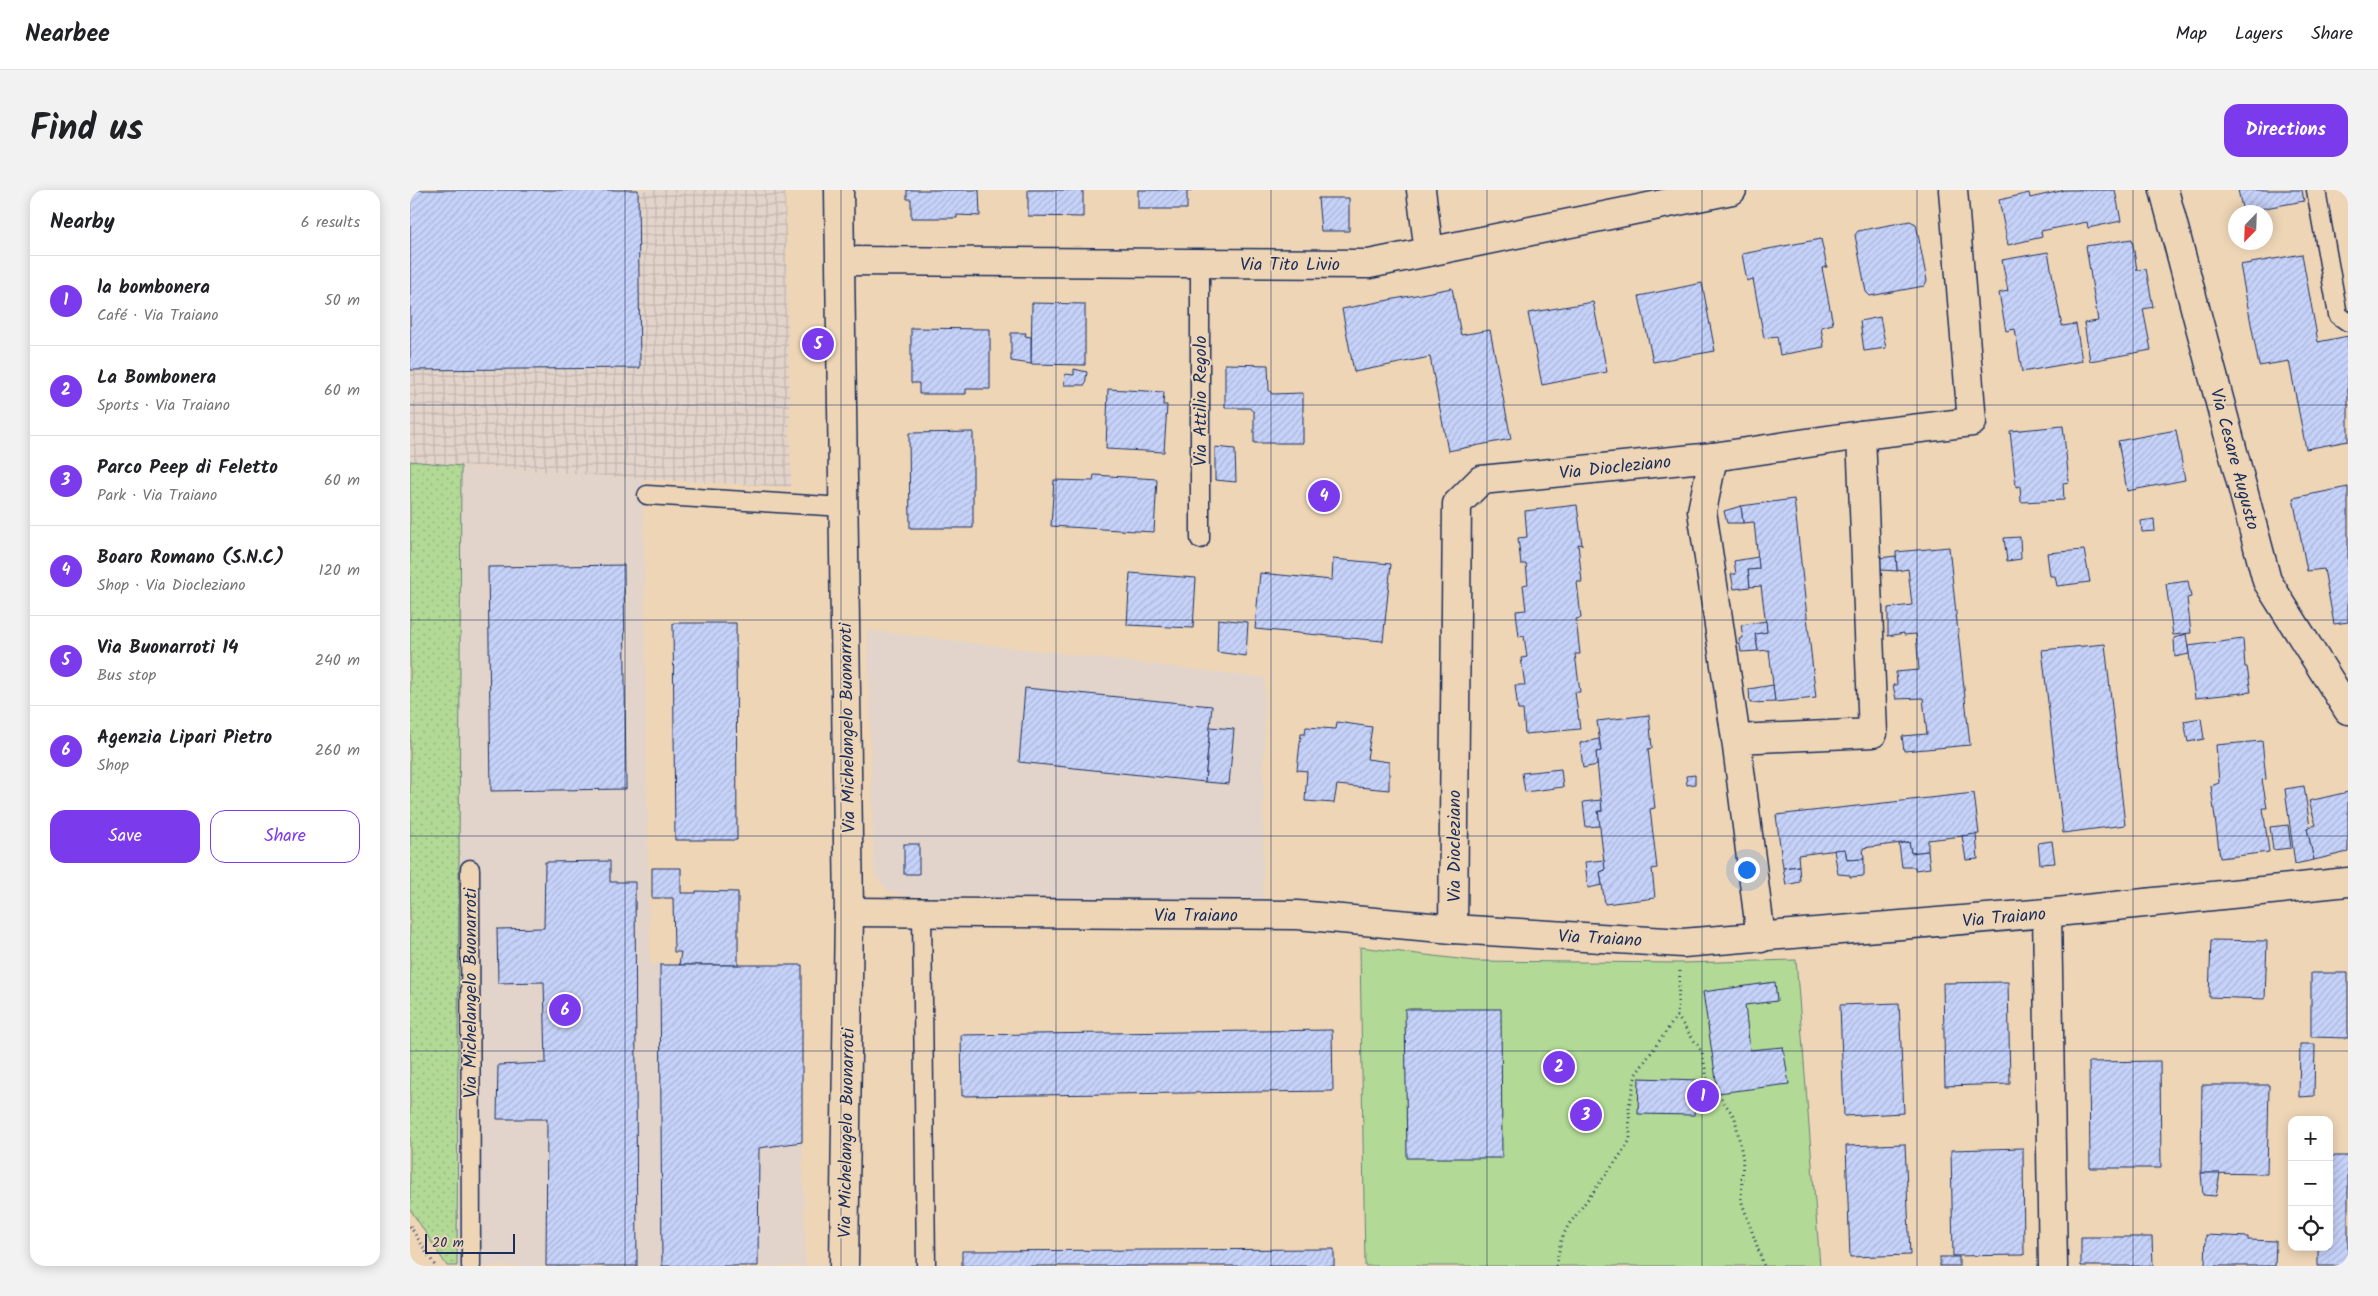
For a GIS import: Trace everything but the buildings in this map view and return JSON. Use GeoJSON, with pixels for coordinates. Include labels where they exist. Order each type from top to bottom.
{"type":"FeatureCollection","features":[{"type":"Feature","properties":{"kind":"street","name":"Via Michelangelo Buonarroti"},"geometry":{"type":"LineString","coordinates":[[839,190],[850,912],[844,1266]]}},
{"type":"Feature","properties":{"kind":"street"},"geometry":{"type":"LineString","coordinates":[[1421,190],[1429,252]]}},
{"type":"Feature","properties":{"kind":"street","name":"Via Tito Livio"},"geometry":{"type":"LineString","coordinates":[[841,262],[1369,264],[1732,190]]}},
{"type":"Feature","properties":{"kind":"street","name":"Via Diocleziano"},"geometry":{"type":"LineString","coordinates":[[1453,929],[1457,504],[1481,480],[1713,457],[1861,435],[1972,422],[1953,190]]}},
{"type":"Feature","properties":{"kind":"street","name":"Via Cesare Augusto"},"geometry":{"type":"LineString","coordinates":[[2164,190],[2267,581],[2348,710]]}},
{"type":"Feature","properties":{"kind":"street"},"geometry":{"type":"LineString","coordinates":[[1736,739],[1873,733],[1861,435]]}},
{"type":"Feature","properties":{"kind":"street"},"geometry":{"type":"LineString","coordinates":[[1713,457],[1702,511],[1736,739],[1761,938]]}},
{"type":"Feature","properties":{"kind":"street","name":"Via Traiano"},"geometry":{"type":"LineString","coordinates":[[850,912],[1297,915],[1453,929],[1683,943],[2047,913],[2348,882]]}},
{"type":"Feature","properties":{"kind":"street"},"geometry":{"type":"LineString","coordinates":[[2047,913],[2053,1266]]}},
{"type":"Feature","properties":{"kind":"lane"},"geometry":{"type":"LineString","coordinates":[[2316,190],[2338,315],[2348,322]]}},
{"type":"Feature","properties":{"kind":"lane","name":"Via Attilio Regolo"},"geometry":{"type":"LineString","coordinates":[[1200,263],[1200,539]]}},
{"type":"Feature","properties":{"kind":"lane"},"geometry":{"type":"LineString","coordinates":[[648,495],[844,507]]}},
{"type":"Feature","properties":{"kind":"lane","name":"Via Michelangelo Buonarroti"},"geometry":{"type":"LineString","coordinates":[[470,869],[471,1266]]}},
{"type":"Feature","properties":{"kind":"lane"},"geometry":{"type":"LineString","coordinates":[[922,913],[926,1266]]}},
{"type":"Feature","properties":{"kind":"path"},"geometry":{"type":"LineString","coordinates":[[1556,1266],[1561,1240],[1568,1226],[1627,1146],[1630,1139],[1631,1093],[1636,1074],[1677,1016],[1683,943]]}},
{"type":"Feature","properties":{"kind":"path"},"geometry":{"type":"LineString","coordinates":[[1677,1016],[1702,1052],[1707,1078],[1735,1118],[1743,1159],[1741,1200],[1764,1266]]}},
{"type":"Feature","properties":{"kind":"path"},"geometry":{"type":"LineString","coordinates":[[410,1226],[435,1266]]}},
{"type":"Feature","properties":{"kind":"shaded area"},"geometry":{"type":"Polygon","coordinates":[[[410,190],[785,190],[791,487],[643,479],[410,461],[410,190]]]}},
{"type":"Feature","properties":{"kind":"shaded area"},"geometry":{"type":"Polygon","coordinates":[[[461,466],[643,479],[650,964],[802,965],[802,1142],[806,1266],[457,1266],[461,466]]]}},
{"type":"Feature","properties":{"kind":"shaded area"},"geometry":{"type":"Polygon","coordinates":[[[867,630],[1265,678],[1263,902],[912,896],[900,895],[887,890],[876,877],[874,869],[867,630]]]}},
{"type":"Feature","properties":{"kind":"green space"},"geometry":{"type":"Polygon","coordinates":[[[410,461],[461,466],[457,1266],[447,1266],[410,1209],[410,461]]]}},
{"type":"Feature","properties":{"kind":"green space"},"geometry":{"type":"Polygon","coordinates":[[[1360,947],[1475,961],[1681,963],[1796,960],[1820,1266],[1365,1266],[1360,947]]]}},
{"type":"Feature","properties":{"kind":"place","name":"Via Buonarroti 14"},"geometry":{"type":"Point","coordinates":[818,344]}},
{"type":"Feature","properties":{"kind":"place","name":"Boaro Romano (S.N.C)"},"geometry":{"type":"Point","coordinates":[1324,496]}},
{"type":"Feature","properties":{"kind":"place","name":"Agenzia Lipari Pietro"},"geometry":{"type":"Point","coordinates":[565,1010]}},
{"type":"Feature","properties":{"kind":"place","name":"La Bombonera"},"geometry":{"type":"Point","coordinates":[1559,1067]}},
{"type":"Feature","properties":{"kind":"place","name":"la bombonera"},"geometry":{"type":"Point","coordinates":[1703,1096]}},
{"type":"Feature","properties":{"kind":"place","name":"Parco Peep di Feletto"},"geometry":{"type":"Point","coordinates":[1586,1115]}}]}
